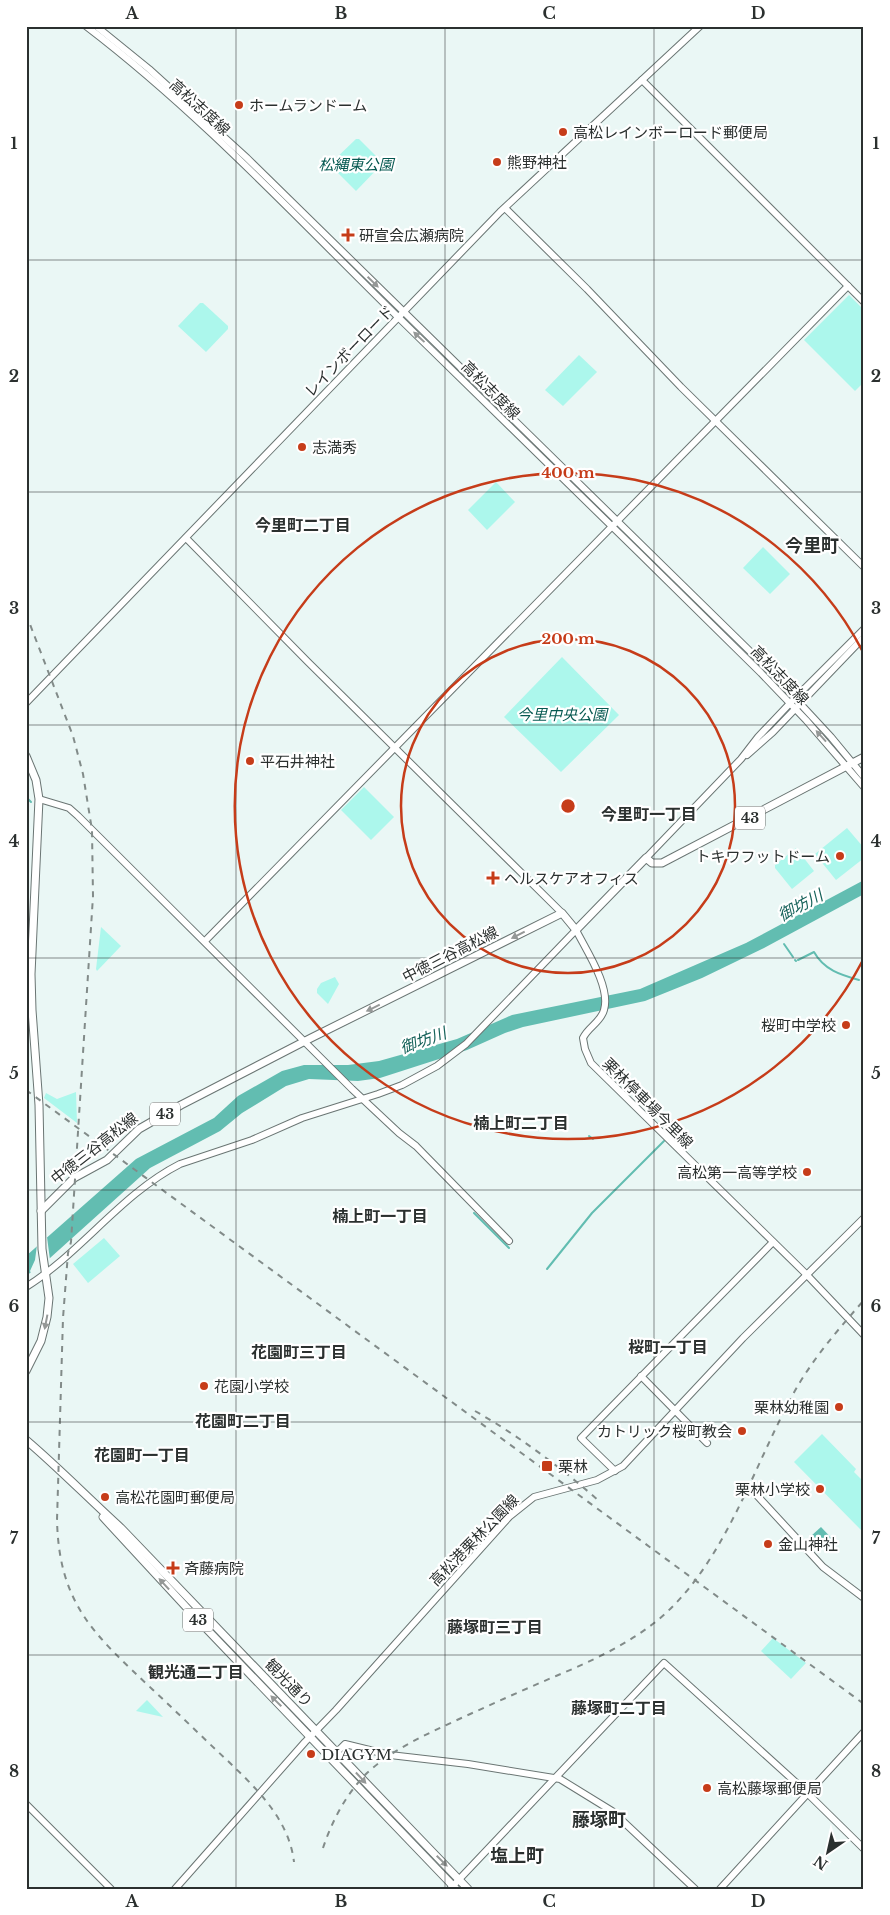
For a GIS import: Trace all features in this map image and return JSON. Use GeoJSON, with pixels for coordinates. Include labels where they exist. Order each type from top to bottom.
{"type":"FeatureCollection","features":[{"type":"Feature","properties":{"kind":"main road","name":"中徳三谷高松線"},"geometry":{"type":"LineString","coordinates":[[26,756],[36,780],[39,799],[31,974],[39,1104],[43,1266],[48,1286],[46,1323],[35,1355],[26,1371]]}},
{"type":"Feature","properties":{"kind":"main road","name":"43"},"geometry":{"type":"LineString","coordinates":[[646,858],[652,862],[662,863],[864,757]]}},
{"type":"Feature","properties":{"kind":"main road"},"geometry":{"type":"LineString","coordinates":[[562,913],[576,930],[646,858]]}},
{"type":"Feature","properties":{"kind":"main road","name":"中徳三谷高松線"},"geometry":{"type":"LineString","coordinates":[[41,1211],[74,1178],[107,1160],[139,1129],[181,1105],[305,1041],[562,913]]}},
{"type":"Feature","properties":{"kind":"main road","name":"観光通り"},"geometry":{"type":"LineString","coordinates":[[26,1440],[53,1463],[120,1528],[313,1733],[453,1888]]}},
{"type":"Feature","properties":{"kind":"main road","name":"観光通り"},"geometry":{"type":"LineString","coordinates":[[313,1733],[337,1752],[468,1889]]}},
{"type":"Feature","properties":{"kind":"street","name":"高松志度線"},"geometry":{"type":"LineString","coordinates":[[86,26],[119,52],[208,130],[399,318],[768,669],[798,706],[831,736],[864,787]]}},
{"type":"Feature","properties":{"kind":"street","name":"高松志度線"},"geometry":{"type":"LineString","coordinates":[[96,26],[156,75],[225,138],[404,312],[614,524]]}},
{"type":"Feature","properties":{"kind":"street","name":"レインボーロード"},"geometry":{"type":"LineString","coordinates":[[26,703],[505,208],[700,26]]}},
{"type":"Feature","properties":{"kind":"street"},"geometry":{"type":"LineString","coordinates":[[642,80],[864,302]]}},
{"type":"Feature","properties":{"kind":"street"},"geometry":{"type":"LineString","coordinates":[[505,208],[864,567]]}},
{"type":"Feature","properties":{"kind":"street"},"geometry":{"type":"LineString","coordinates":[[205,941],[848,286]]}},
{"type":"Feature","properties":{"kind":"street"},"geometry":{"type":"LineString","coordinates":[[186,538],[562,913]]}},
{"type":"Feature","properties":{"kind":"street"},"geometry":{"type":"LineString","coordinates":[[646,858],[741,759],[758,737],[793,700],[864,629]]}},
{"type":"Feature","properties":{"kind":"street"},"geometry":{"type":"LineString","coordinates":[[741,759],[757,748],[864,637]]}},
{"type":"Feature","properties":{"kind":"street","name":"高松志度線"},"geometry":{"type":"LineString","coordinates":[[850,766],[864,778]]}},
{"type":"Feature","properties":{"kind":"street"},"geometry":{"type":"LineString","coordinates":[[39,799],[69,808],[78,816],[344,1081],[399,1133],[416,1146],[509,1241]]}},
{"type":"Feature","properties":{"kind":"street"},"geometry":{"type":"LineString","coordinates":[[26,1287],[45,1274],[151,1181],[170,1169],[252,1140],[302,1118],[402,1085],[451,1057],[483,1027],[576,930]]}},
{"type":"Feature","properties":{"kind":"street","name":"栗林停車場今里線"},"geometry":{"type":"LineString","coordinates":[[576,930],[594,964],[605,996],[604,1010],[584,1038],[584,1048],[591,1063],[773,1242]]}},
{"type":"Feature","properties":{"kind":"street","name":"高松港栗林公園線"},"geometry":{"type":"LineString","coordinates":[[174,1889],[516,1510],[534,1497],[588,1483],[623,1466],[806,1274],[864,1218]]}},
{"type":"Feature","properties":{"kind":"street"},"geometry":{"type":"LineString","coordinates":[[615,1471],[581,1438],[773,1242],[864,1335]]}},
{"type":"Feature","properties":{"kind":"street"},"geometry":{"type":"LineString","coordinates":[[641,1376],[707,1443]]}},
{"type":"Feature","properties":{"kind":"street"},"geometry":{"type":"LineString","coordinates":[[752,1490],[824,1567],[864,1598]]}},
{"type":"Feature","properties":{"kind":"street"},"geometry":{"type":"LineString","coordinates":[[453,1888],[459,1879],[664,1663],[808,1794],[864,1849]]}},
{"type":"Feature","properties":{"kind":"street"},"geometry":{"type":"LineString","coordinates":[[720,1889],[864,1732]]}},
{"type":"Feature","properties":{"kind":"street"},"geometry":{"type":"LineString","coordinates":[[337,1752],[345,1744],[390,1755],[468,1764],[560,1779],[612,1810],[695,1889]]}},
{"type":"Feature","properties":{"kind":"street"},"geometry":{"type":"LineString","coordinates":[[26,1804],[111,1889]]}},
{"type":"Feature","properties":{"kind":"green space","name":"松縄東公園"},"geometry":{"type":"Polygon","coordinates":[[[356,139],[359,139],[383,163],[356,191],[332,167],[331,163],[356,139]]]}},
{"type":"Feature","properties":{"kind":"green space"},"geometry":{"type":"Polygon","coordinates":[[[849,295],[864,310],[864,382],[855,391],[804,340],[849,295]]]}},
{"type":"Feature","properties":{"kind":"green space"},"geometry":{"type":"Polygon","coordinates":[[[200,303],[203,303],[228,326],[228,329],[206,352],[178,326],[200,303]]]}},
{"type":"Feature","properties":{"kind":"green space"},"geometry":{"type":"Polygon","coordinates":[[[579,355],[597,372],[563,406],[545,390],[579,355]]]}},
{"type":"Feature","properties":{"kind":"green space"},"geometry":{"type":"Polygon","coordinates":[[[496,482],[515,502],[487,530],[468,510],[496,482]]]}},
{"type":"Feature","properties":{"kind":"green space"},"geometry":{"type":"Polygon","coordinates":[[[763,547],[790,574],[770,594],[743,568],[763,547]]]}},
{"type":"Feature","properties":{"kind":"green space","name":"今里中央公園"},"geometry":{"type":"Polygon","coordinates":[[[562,657],[619,715],[561,772],[504,717],[562,657]]]}},
{"type":"Feature","properties":{"kind":"green space"},"geometry":{"type":"Polygon","coordinates":[[[364,787],[394,817],[371,840],[341,810],[364,787]]]}},
{"type":"Feature","properties":{"kind":"green space","name":"トキワフットドーム"},"geometry":{"type":"Polygon","coordinates":[[[847,828],[864,848],[864,858],[836,880],[815,854],[847,828]]]}},
{"type":"Feature","properties":{"kind":"green space"},"geometry":{"type":"Polygon","coordinates":[[[796,848],[814,871],[792,889],[775,868],[775,865],[796,848]]]}},
{"type":"Feature","properties":{"kind":"green space"},"geometry":{"type":"Polygon","coordinates":[[[101,927],[121,946],[97,971],[96,969],[101,927]]]}},
{"type":"Feature","properties":{"kind":"green space"},"geometry":{"type":"Polygon","coordinates":[[[335,977],[339,984],[328,1004],[317,993],[317,989],[321,983],[335,977]]]}},
{"type":"Feature","properties":{"kind":"green space"},"geometry":{"type":"Polygon","coordinates":[[[76,1092],[77,1123],[44,1098],[46,1093],[57,1099],[76,1092]]]}},
{"type":"Feature","properties":{"kind":"green space"},"geometry":{"type":"Polygon","coordinates":[[[104,1238],[120,1256],[88,1283],[73,1264],[104,1238]]]}},
{"type":"Feature","properties":{"kind":"green space"},"geometry":{"type":"Polygon","coordinates":[[[822,1434],[856,1469],[854,1472],[864,1482],[864,1527],[861,1530],[794,1462],[822,1434]]]}},
{"type":"Feature","properties":{"kind":"green space"},"geometry":{"type":"Polygon","coordinates":[[[773,1638],[806,1663],[791,1679],[761,1651],[773,1638]]]}},
{"type":"Feature","properties":{"kind":"green space"},"geometry":{"type":"Polygon","coordinates":[[[147,1700],[163,1717],[136,1711],[147,1700]]]}},
{"type":"Feature","properties":{"kind":"shaded area"},"geometry":{"type":"Polygon","coordinates":[[[864,880],[864,894],[764,948],[702,978],[645,1001],[523,1027],[467,1050],[380,1078],[358,1081],[309,1079],[286,1086],[242,1113],[220,1131],[150,1168],[50,1258],[26,1276],[26,1256],[136,1159],[214,1118],[238,1096],[282,1071],[304,1065],[348,1065],[379,1061],[457,1039],[512,1015],[640,989],[746,943],[864,880]]]}},
{"type":"Feature","properties":{"kind":"shaded area"},"geometry":{"type":"Polygon","coordinates":[[[821,1527],[835,1542],[826,1551],[811,1536],[821,1527]]]}},
{"type":"Feature","properties":{"kind":"pier"},"geometry":{"type":"Polygon","coordinates":[[[47,1237],[50,1260],[32,1275],[30,1271],[35,1260],[37,1245],[47,1237]]]}},
{"type":"Feature","properties":{"kind":"waterway"},"geometry":{"type":"LineString","coordinates":[[26,797],[31,802]]}},
{"type":"Feature","properties":{"kind":"waterway"},"geometry":{"type":"LineString","coordinates":[[784,944],[793,957]]}},
{"type":"Feature","properties":{"kind":"waterway"},"geometry":{"type":"LineString","coordinates":[[798,960],[814,952],[823,963],[839,974],[859,980]]}},
{"type":"Feature","properties":{"kind":"waterway"},"geometry":{"type":"LineString","coordinates":[[589,1136],[593,1139]]}},
{"type":"Feature","properties":{"kind":"waterway"},"geometry":{"type":"LineString","coordinates":[[547,1269],[592,1213],[664,1141]]}},
{"type":"Feature","properties":{"kind":"waterway"},"geometry":{"type":"LineString","coordinates":[[474,1213],[509,1248]]}},
{"type":"Feature","properties":{"kind":"railway"},"geometry":{"type":"LineString","coordinates":[[26,614],[73,736],[83,774],[92,830],[93,896],[71,1242],[68,1253],[63,1318],[57,1520],[59,1549],[65,1575],[73,1597],[97,1634],[113,1652],[261,1795],[279,1819],[286,1833],[294,1862]]}},
{"type":"Feature","properties":{"kind":"railway"},"geometry":{"type":"LineString","coordinates":[[26,1090],[864,1704]]}},
{"type":"Feature","properties":{"kind":"railway"},"geometry":{"type":"LineString","coordinates":[[323,1848],[335,1818],[346,1799],[359,1781],[377,1764],[433,1731],[613,1649],[646,1629],[671,1608],[694,1583],[713,1554],[746,1493],[797,1386],[833,1336],[864,1300]]}},
{"type":"Feature","properties":{"kind":"railway"},"geometry":{"type":"LineString","coordinates":[[475,1411],[539,1452],[598,1500]]}},
{"type":"Feature","properties":{"kind":"place","name":"ホームランドーム"},"geometry":{"type":"Point","coordinates":[239,105]}},
{"type":"Feature","properties":{"kind":"place","name":"高松レインボーロード郵便局"},"geometry":{"type":"Point","coordinates":[563,132]}},
{"type":"Feature","properties":{"kind":"place","name":"熊野神社"},"geometry":{"type":"Point","coordinates":[497,162]}},
{"type":"Feature","properties":{"kind":"place","name":"研宣会広瀬病院"},"geometry":{"type":"Point","coordinates":[348,235]}},
{"type":"Feature","properties":{"kind":"place","name":"志満秀"},"geometry":{"type":"Point","coordinates":[302,447]}},
{"type":"Feature","properties":{"kind":"place","name":"平石井神社"},"geometry":{"type":"Point","coordinates":[250,761]}},
{"type":"Feature","properties":{"kind":"place","name":"トキワフットドーム"},"geometry":{"type":"Point","coordinates":[840,856]}},
{"type":"Feature","properties":{"kind":"place","name":"ヘルスケアオフィス"},"geometry":{"type":"Point","coordinates":[493,878]}},
{"type":"Feature","properties":{"kind":"place","name":"桜町中学校"},"geometry":{"type":"Point","coordinates":[846,1025]}},
{"type":"Feature","properties":{"kind":"place","name":"高松第一高等学校"},"geometry":{"type":"Point","coordinates":[807,1172]}},
{"type":"Feature","properties":{"kind":"place","name":"花園小学校"},"geometry":{"type":"Point","coordinates":[204,1386]}},
{"type":"Feature","properties":{"kind":"place","name":"栗林幼稚園"},"geometry":{"type":"Point","coordinates":[839,1407]}},
{"type":"Feature","properties":{"kind":"place","name":"カトリック桜町教会"},"geometry":{"type":"Point","coordinates":[742,1431]}},
{"type":"Feature","properties":{"kind":"place","name":"栗林"},"geometry":{"type":"Point","coordinates":[547,1466]}},
{"type":"Feature","properties":{"kind":"place","name":"栗林小学校"},"geometry":{"type":"Point","coordinates":[820,1489]}},
{"type":"Feature","properties":{"kind":"place","name":"高松花園町郵便局"},"geometry":{"type":"Point","coordinates":[105,1497]}},
{"type":"Feature","properties":{"kind":"place","name":"金山神社"},"geometry":{"type":"Point","coordinates":[768,1544]}},
{"type":"Feature","properties":{"kind":"place","name":"斉藤病院"},"geometry":{"type":"Point","coordinates":[173,1568]}},
{"type":"Feature","properties":{"kind":"place","name":"DIAGYM"},"geometry":{"type":"Point","coordinates":[311,1754]}},
{"type":"Feature","properties":{"kind":"place","name":"高松藤塚郵便局"},"geometry":{"type":"Point","coordinates":[707,1788]}},
{"type":"Feature","properties":{"kind":"district","name":"今里町二丁目"},"geometry":{"type":"Point","coordinates":[303,525]}},
{"type":"Feature","properties":{"kind":"district","name":"今里町"},"geometry":{"type":"Point","coordinates":[812,546]}},
{"type":"Feature","properties":{"kind":"district","name":"今里町一丁目"},"geometry":{"type":"Point","coordinates":[649,814]}},
{"type":"Feature","properties":{"kind":"district","name":"楠上町二丁目"},"geometry":{"type":"Point","coordinates":[521,1123]}},
{"type":"Feature","properties":{"kind":"district","name":"楠上町一丁目"},"geometry":{"type":"Point","coordinates":[380,1216]}},
{"type":"Feature","properties":{"kind":"district","name":"桜町一丁目"},"geometry":{"type":"Point","coordinates":[668,1347]}},
{"type":"Feature","properties":{"kind":"district","name":"花園町三丁目"},"geometry":{"type":"Point","coordinates":[299,1352]}},
{"type":"Feature","properties":{"kind":"district","name":"花園町二丁目"},"geometry":{"type":"Point","coordinates":[243,1421]}},
{"type":"Feature","properties":{"kind":"district","name":"花園町一丁目"},"geometry":{"type":"Point","coordinates":[142,1455]}},
{"type":"Feature","properties":{"kind":"district","name":"藤塚町三丁目"},"geometry":{"type":"Point","coordinates":[495,1627]}},
{"type":"Feature","properties":{"kind":"district","name":"観光通二丁目"},"geometry":{"type":"Point","coordinates":[196,1672]}},
{"type":"Feature","properties":{"kind":"district","name":"藤塚町二丁目"},"geometry":{"type":"Point","coordinates":[619,1708]}},
{"type":"Feature","properties":{"kind":"district","name":"藤塚町"},"geometry":{"type":"Point","coordinates":[599,1820]}},
{"type":"Feature","properties":{"kind":"district","name":"塩上町"},"geometry":{"type":"Point","coordinates":[517,1856]}},
{"type":"Feature","properties":{"kind":"water label","name":"御坊川"},"geometry":{"type":"Point","coordinates":[800,905]}},
{"type":"Feature","properties":{"kind":"water label","name":"御坊川"},"geometry":{"type":"Point","coordinates":[423,1040]}}]}
